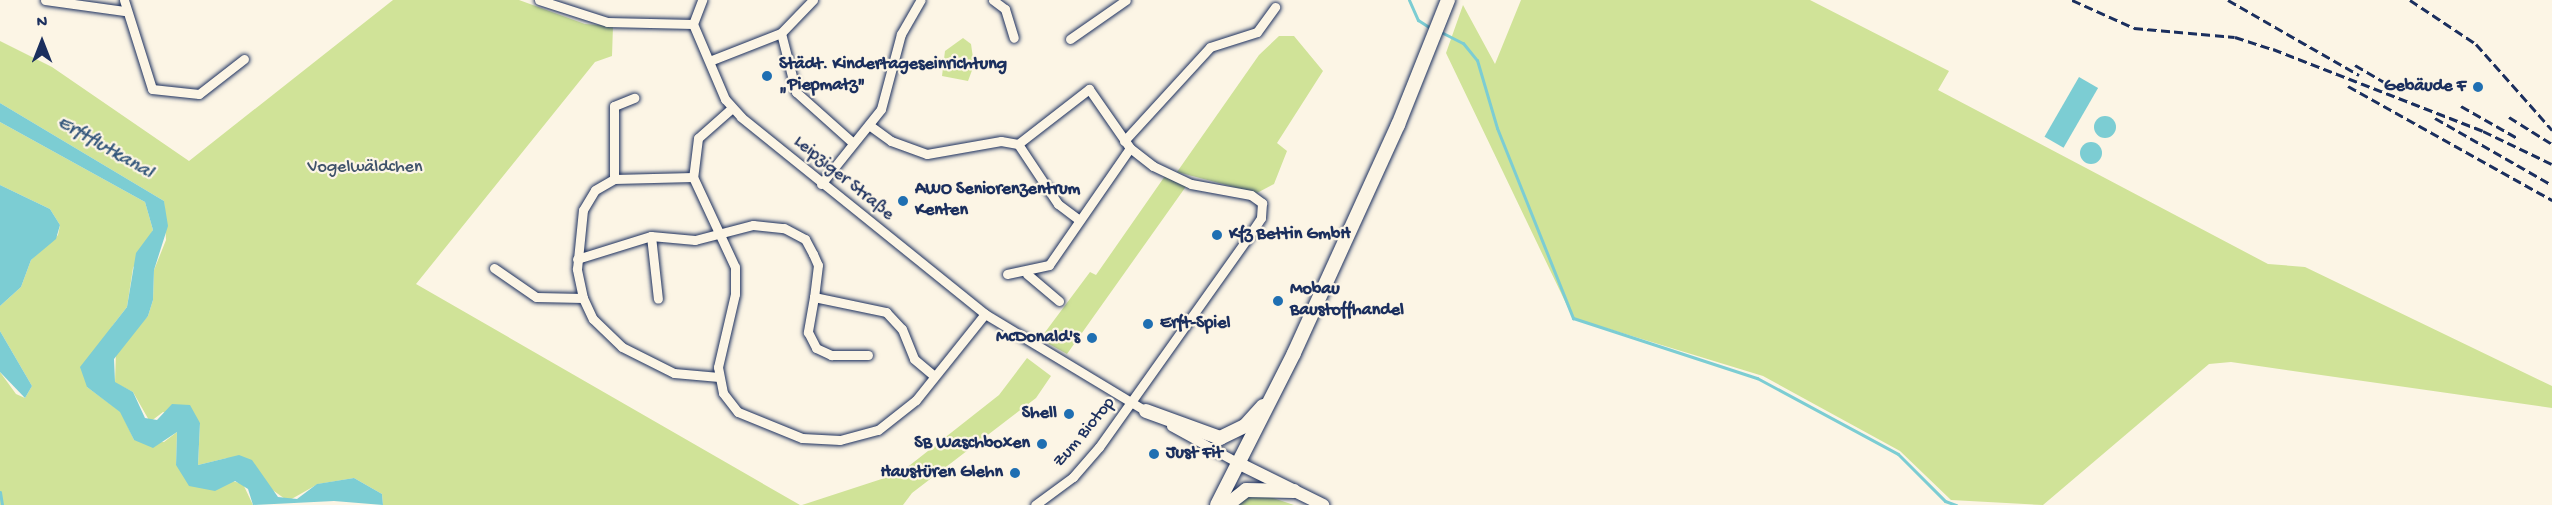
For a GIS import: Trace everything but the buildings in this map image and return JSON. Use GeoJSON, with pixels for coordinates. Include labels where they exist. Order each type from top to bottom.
{"type":"FeatureCollection","features":[{"type":"Feature","properties":{"kind":"main road"},"geometry":{"type":"LineString","coordinates":[[1217,505],[1240,464],[1274,393],[1448,0]]}},
{"type":"Feature","properties":{"kind":"main road"},"geometry":{"type":"LineString","coordinates":[[1146,411],[1220,438],[1245,426],[1274,393]]}},
{"type":"Feature","properties":{"kind":"main road"},"geometry":{"type":"LineString","coordinates":[[1227,505],[1246,490],[1294,491]]}},
{"type":"Feature","properties":{"kind":"street"},"geometry":{"type":"LineString","coordinates":[[45,0],[124,11]]}},
{"type":"Feature","properties":{"kind":"street"},"geometry":{"type":"LineString","coordinates":[[124,0],[124,11],[152,89],[199,94],[244,59]]}},
{"type":"Feature","properties":{"kind":"street"},"geometry":{"type":"LineString","coordinates":[[545,1],[607,22],[693,24],[702,0]]}},
{"type":"Feature","properties":{"kind":"street"},"geometry":{"type":"LineString","coordinates":[[712,60],[781,33],[813,0]]}},
{"type":"Feature","properties":{"kind":"street"},"geometry":{"type":"LineString","coordinates":[[821,184],[869,125],[888,96],[901,34],[921,0]]}},
{"type":"Feature","properties":{"kind":"street"},"geometry":{"type":"LineString","coordinates":[[993,0],[1005,9],[1014,38]]}},
{"type":"Feature","properties":{"kind":"street"},"geometry":{"type":"LineString","coordinates":[[1070,39],[1126,0]]}},
{"type":"Feature","properties":{"kind":"street"},"geometry":{"type":"LineString","coordinates":[[1027,274],[1049,265],[1127,144],[1210,47],[1257,32],[1275,7]]}},
{"type":"Feature","properties":{"kind":"street","name":"Leipziger Straße"},"geometry":{"type":"LineString","coordinates":[[693,24],[712,60],[732,108],[821,184],[985,314],[1131,403],[1240,464]]}},
{"type":"Feature","properties":{"kind":"street"},"geometry":{"type":"LineString","coordinates":[[781,33],[796,92],[853,143]]}},
{"type":"Feature","properties":{"kind":"street"},"geometry":{"type":"LineString","coordinates":[[1018,144],[1089,89],[1127,144]]}},
{"type":"Feature","properties":{"kind":"street"},"geometry":{"type":"LineString","coordinates":[[614,179],[612,111],[617,102],[634,98]]}},
{"type":"Feature","properties":{"kind":"street"},"geometry":{"type":"LineString","coordinates":[[732,108],[698,138],[693,177],[735,267],[736,285],[718,377],[728,401],[753,422],[792,436],[840,440],[892,423],[985,314]]}},
{"type":"Feature","properties":{"kind":"street"},"geometry":{"type":"LineString","coordinates":[[869,125],[891,141],[927,154],[1002,141],[1018,144],[1058,204],[1079,220]]}},
{"type":"Feature","properties":{"kind":"street","name":"Zum Biotop"},"geometry":{"type":"LineString","coordinates":[[1035,505],[1073,477],[1131,403],[1255,227],[1262,203],[1251,195],[1191,184],[1127,144]]}},
{"type":"Feature","properties":{"kind":"street"},"geometry":{"type":"LineString","coordinates":[[693,177],[614,179],[587,200],[577,259],[583,298],[593,319],[622,347],[674,373],[718,377]]}},
{"type":"Feature","properties":{"kind":"street"},"geometry":{"type":"LineString","coordinates":[[577,259],[651,236],[695,240],[768,223],[804,239],[818,265],[808,332],[816,348],[831,355],[868,355]]}},
{"type":"Feature","properties":{"kind":"street"},"geometry":{"type":"LineString","coordinates":[[651,236],[658,299]]}},
{"type":"Feature","properties":{"kind":"street"},"geometry":{"type":"LineString","coordinates":[[494,268],[537,297],[583,298]]}},
{"type":"Feature","properties":{"kind":"street"},"geometry":{"type":"LineString","coordinates":[[1007,274],[1010,270],[1027,274],[1059,301]]}},
{"type":"Feature","properties":{"kind":"street"},"geometry":{"type":"LineString","coordinates":[[814,297],[886,312],[902,329],[914,359],[934,376]]}},
{"type":"Feature","properties":{"kind":"street"},"geometry":{"type":"LineString","coordinates":[[1240,464],[1323,505]]}},
{"type":"Feature","properties":{"kind":"green space","name":"Vogelwäldchen"},"geometry":{"type":"Polygon","coordinates":[[[393,0],[519,0],[585,24],[613,26],[612,56],[595,62],[416,284],[800,505],[383,505],[382,494],[354,478],[318,484],[288,501],[227,458],[198,465],[200,423],[163,412],[150,422],[133,392],[115,383],[116,350],[148,316],[153,300],[154,270],[166,240],[164,201],[0,103],[0,41],[52,67],[189,161],[393,0]]]}},
{"type":"Feature","properties":{"kind":"green space"},"geometry":{"type":"Polygon","coordinates":[[[1521,0],[1810,0],[1949,71],[1938,90],[2268,264],[2305,267],[2552,386],[2552,408],[2231,362],[2209,364],[2043,505],[1951,500],[1900,451],[1763,376],[1573,318],[1446,53],[1463,5],[1495,64],[1521,0]]]}},
{"type":"Feature","properties":{"kind":"green space"},"geometry":{"type":"Polygon","coordinates":[[[1279,36],[1294,36],[1323,71],[1277,143],[1287,151],[1274,184],[1257,193],[1177,172],[1259,55],[1279,36]]]}},
{"type":"Feature","properties":{"kind":"green space"},"geometry":{"type":"Polygon","coordinates":[[[963,38],[971,44],[974,65],[968,81],[942,76],[945,51],[963,38]]]}},
{"type":"Feature","properties":{"kind":"green space"},"geometry":{"type":"Polygon","coordinates":[[[0,122],[145,202],[153,230],[133,268],[127,307],[113,325],[87,387],[121,412],[134,440],[164,442],[177,432],[176,465],[243,484],[253,505],[0,505],[0,372],[16,394],[25,398],[32,386],[0,331],[0,306],[21,287],[31,260],[58,235],[60,225],[50,209],[0,185],[0,122]]]}},
{"type":"Feature","properties":{"kind":"green space"},"geometry":{"type":"Polygon","coordinates":[[[1165,176],[1187,185],[1067,354],[1040,339],[1090,272],[1096,275],[1165,176]]]}},
{"type":"Feature","properties":{"kind":"green space"},"geometry":{"type":"Polygon","coordinates":[[[1027,358],[1051,376],[1036,398],[912,493],[903,505],[802,505],[900,473],[999,395],[1027,358]]]}},
{"type":"Feature","properties":{"kind":"green space"},"geometry":{"type":"Polygon","coordinates":[[[1267,496],[1294,505],[1237,505],[1241,497],[1267,496]]]}},
{"type":"Feature","properties":{"kind":"water"},"geometry":{"type":"Polygon","coordinates":[[[2079,77],[2098,88],[2064,148],[2044,137],[2079,77]]]}},
{"type":"Feature","properties":{"kind":"water"},"geometry":{"type":"Polygon","coordinates":[[[0,103],[164,201],[168,226],[154,270],[153,300],[148,316],[114,359],[115,382],[133,392],[145,418],[157,420],[172,404],[190,405],[200,423],[198,465],[239,455],[252,460],[278,497],[297,499],[317,484],[354,478],[382,494],[383,505],[334,501],[253,505],[248,489],[235,481],[215,491],[189,486],[176,465],[177,432],[153,448],[134,440],[120,412],[87,387],[80,367],[127,307],[136,253],[153,230],[145,202],[0,122],[0,103]]]}},
{"type":"Feature","properties":{"kind":"water"},"geometry":{"type":"Polygon","coordinates":[[[2105,116],[2113,119],[2116,127],[2113,135],[2105,138],[2097,135],[2094,127],[2097,119],[2105,116]]]}},
{"type":"Feature","properties":{"kind":"water"},"geometry":{"type":"Polygon","coordinates":[[[2091,142],[2099,145],[2102,153],[2099,161],[2091,164],[2083,161],[2080,153],[2083,145],[2091,142]]]}},
{"type":"Feature","properties":{"kind":"water"},"geometry":{"type":"Polygon","coordinates":[[[0,185],[50,209],[60,225],[56,239],[31,260],[21,287],[0,306],[0,185]]]}},
{"type":"Feature","properties":{"kind":"water"},"geometry":{"type":"Polygon","coordinates":[[[0,331],[32,386],[25,398],[0,372],[0,331]]]}},
{"type":"Feature","properties":{"kind":"waterway"},"geometry":{"type":"LineString","coordinates":[[1409,0],[1418,20],[1432,29]]}},
{"type":"Feature","properties":{"kind":"waterway"},"geometry":{"type":"LineString","coordinates":[[1439,31],[1463,43],[1477,60],[1497,128],[1573,318],[1757,378],[1898,454],[1945,501],[1956,505]]}},
{"type":"Feature","properties":{"kind":"waterway"},"geometry":{"type":"LineString","coordinates":[[0,492],[2,505]]}},
{"type":"Feature","properties":{"kind":"railway"},"geometry":{"type":"LineString","coordinates":[[2072,0],[2134,28],[2235,37],[2273,49],[2483,131],[2552,164]]}},
{"type":"Feature","properties":{"kind":"railway"},"geometry":{"type":"LineString","coordinates":[[2228,0],[2359,75]]}},
{"type":"Feature","properties":{"kind":"railway"},"geometry":{"type":"LineString","coordinates":[[2410,0],[2476,44],[2552,130]]}},
{"type":"Feature","properties":{"kind":"railway"},"geometry":{"type":"LineString","coordinates":[[2355,65],[2396,89]]}},
{"type":"Feature","properties":{"kind":"railway"},"geometry":{"type":"LineString","coordinates":[[2348,86],[2552,200]]}},
{"type":"Feature","properties":{"kind":"railway"},"geometry":{"type":"LineString","coordinates":[[2461,106],[2519,139]]}},
{"type":"Feature","properties":{"kind":"railway"},"geometry":{"type":"LineString","coordinates":[[2509,117],[2552,144]]}},
{"type":"Feature","properties":{"kind":"railway"},"geometry":{"type":"LineString","coordinates":[[2435,118],[2552,185]]}},
{"type":"Feature","properties":{"kind":"place","name":"Städt. Kindertageseinrichtung „Piepmatz\""},"geometry":{"type":"Point","coordinates":[767,76]}},
{"type":"Feature","properties":{"kind":"place","name":"Gebäude F"},"geometry":{"type":"Point","coordinates":[2478,87]}},
{"type":"Feature","properties":{"kind":"place","name":"AWO Seniorenzentrum Kenten"},"geometry":{"type":"Point","coordinates":[903,201]}},
{"type":"Feature","properties":{"kind":"place","name":"Kfz Bettin GmbH"},"geometry":{"type":"Point","coordinates":[1217,235]}},
{"type":"Feature","properties":{"kind":"place","name":"Mobau Baustoffhandel"},"geometry":{"type":"Point","coordinates":[1278,301]}},
{"type":"Feature","properties":{"kind":"place","name":"Erft-Spiel"},"geometry":{"type":"Point","coordinates":[1148,324]}},
{"type":"Feature","properties":{"kind":"place","name":"McDonald's"},"geometry":{"type":"Point","coordinates":[1092,338]}},
{"type":"Feature","properties":{"kind":"place","name":"Shell"},"geometry":{"type":"Point","coordinates":[1069,414]}},
{"type":"Feature","properties":{"kind":"place","name":"SB Waschboxen"},"geometry":{"type":"Point","coordinates":[1042,444]}},
{"type":"Feature","properties":{"kind":"place","name":"Just Fit"},"geometry":{"type":"Point","coordinates":[1154,454]}},
{"type":"Feature","properties":{"kind":"place","name":"Haustüren Glehn"},"geometry":{"type":"Point","coordinates":[1015,473]}},
{"type":"Feature","properties":{"kind":"water label","name":"Erftflutkanal"},"geometry":{"type":"Point","coordinates":[105,148]}}]}
